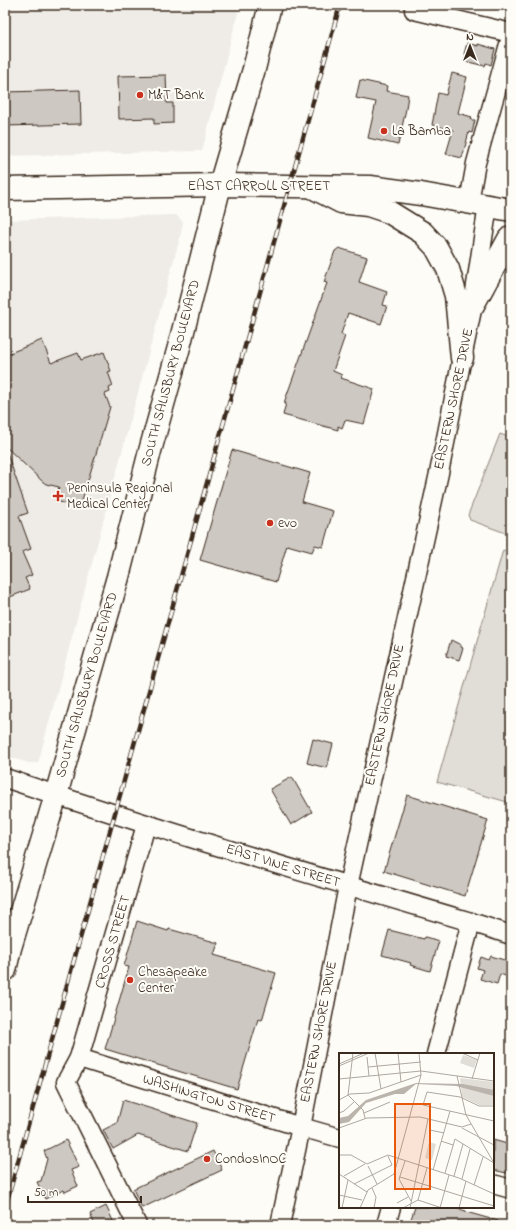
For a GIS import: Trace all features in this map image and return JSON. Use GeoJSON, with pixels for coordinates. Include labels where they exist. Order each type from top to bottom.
{"type":"FeatureCollection","features":[{"type":"Feature","properties":{"kind":"main road","name":"SOUTH SALISBURY BOULEVARD"},"geometry":{"type":"LineString","coordinates":[[5,970],[10,948],[56,795],[118,577],[220,185],[254,69],[270,5]]}},
{"type":"Feature","properties":{"kind":"main road","name":"EAST CARROLL STREET"},"geometry":{"type":"LineString","coordinates":[[5,189],[220,185],[370,187],[421,194],[511,210]]}},
{"type":"Feature","properties":{"kind":"main road"},"geometry":{"type":"LineString","coordinates":[[310,186],[341,202],[368,205],[389,212],[423,233],[436,247],[448,269],[456,296],[462,358]]}},
{"type":"Feature","properties":{"kind":"main road"},"geometry":{"type":"LineString","coordinates":[[473,305],[499,256],[511,237]]}},
{"type":"Feature","properties":{"kind":"street"},"geometry":{"type":"LineString","coordinates":[[416,5],[414,10],[511,33]]}},
{"type":"Feature","properties":{"kind":"street","name":"EASTERN SHORE DRIVE"},"geometry":{"type":"LineString","coordinates":[[280,1225],[301,1127],[348,886],[473,305],[479,204],[476,163],[511,37]]}},
{"type":"Feature","properties":{"kind":"street","name":"EAST VINE STREET"},"geometry":{"type":"LineString","coordinates":[[5,778],[146,825],[511,935]]}},
{"type":"Feature","properties":{"kind":"street","name":"CROSS STREET"},"geometry":{"type":"LineString","coordinates":[[137,1225],[66,1082],[79,1058],[146,825]]}},
{"type":"Feature","properties":{"kind":"street"},"geometry":{"type":"LineString","coordinates":[[436,1053],[471,922]]}},
{"type":"Feature","properties":{"kind":"street","name":"WASHINGTON STREET"},"geometry":{"type":"LineString","coordinates":[[79,1058],[339,1138]]}},
{"type":"Feature","properties":{"kind":"street"},"geometry":{"type":"LineString","coordinates":[[494,1184],[511,1190]]}},
{"type":"Feature","properties":{"kind":"street"},"geometry":{"type":"LineString","coordinates":[[386,1225],[391,1208]]}},
{"type":"Feature","properties":{"kind":"shaded area"},"geometry":{"type":"Polygon","coordinates":[[[5,5],[240,5],[202,151],[5,156],[5,5]]]}},
{"type":"Feature","properties":{"kind":"shaded area","name":"Peninsula Regional Medical Center"},"geometry":{"type":"Polygon","coordinates":[[[176,215],[183,222],[180,237],[38,763],[29,763],[5,756],[5,220],[176,215]]]}},
{"type":"Feature","properties":{"kind":"shaded area"},"geometry":{"type":"Polygon","coordinates":[[[500,434],[511,438],[511,535],[470,520],[468,515],[500,434]]]}},
{"type":"Feature","properties":{"kind":"shaded area"},"geometry":{"type":"Polygon","coordinates":[[[503,550],[511,552],[511,803],[437,782],[503,550]]]}},
{"type":"Feature","properties":{"kind":"building"},"geometry":{"type":"Polygon","coordinates":[[[467,43],[478,46],[478,44],[495,49],[491,65],[486,63],[485,66],[464,61],[467,43]]]}},
{"type":"Feature","properties":{"kind":"building"},"geometry":{"type":"Polygon","coordinates":[[[452,73],[467,77],[458,113],[472,117],[471,120],[475,120],[472,133],[469,132],[462,158],[446,154],[453,130],[432,125],[438,93],[446,95],[452,73]]]}},
{"type":"Feature","properties":{"kind":"building"},"geometry":{"type":"Polygon","coordinates":[[[166,75],[167,103],[173,103],[173,123],[154,124],[154,118],[119,119],[118,76],[166,75]]]}},
{"type":"Feature","properties":{"kind":"building"},"geometry":{"type":"Polygon","coordinates":[[[360,80],[387,86],[386,91],[408,95],[398,145],[368,138],[376,102],[356,98],[360,80]]]}},
{"type":"Feature","properties":{"kind":"building"},"geometry":{"type":"Polygon","coordinates":[[[80,90],[81,124],[5,126],[5,92],[80,90]]]}},
{"type":"Feature","properties":{"kind":"building"},"geometry":{"type":"Polygon","coordinates":[[[339,248],[367,257],[359,282],[387,292],[383,305],[387,306],[381,324],[348,313],[341,334],[345,336],[333,371],[342,375],[341,378],[374,389],[364,424],[345,420],[342,428],[338,426],[338,430],[283,415],[286,403],[284,403],[327,283],[324,282],[335,251],[339,248]]]}},
{"type":"Feature","properties":{"kind":"building"},"geometry":{"type":"Polygon","coordinates":[[[42,340],[51,363],[78,353],[81,360],[104,352],[111,371],[108,372],[113,386],[109,388],[110,392],[105,394],[110,407],[80,507],[55,501],[59,487],[46,484],[42,481],[5,446],[5,355],[42,340]]]}},
{"type":"Feature","properties":{"kind":"building","name":"evo"},"geometry":{"type":"Polygon","coordinates":[[[232,450],[310,473],[302,502],[333,511],[323,547],[315,545],[312,552],[287,545],[276,582],[200,560],[232,450]]]}},
{"type":"Feature","properties":{"kind":"building"},"geometry":{"type":"Polygon","coordinates":[[[5,453],[7,453],[28,513],[19,516],[31,549],[22,552],[32,575],[25,578],[30,589],[5,599],[5,453]]]}},
{"type":"Feature","properties":{"kind":"building"},"geometry":{"type":"Polygon","coordinates":[[[451,640],[461,645],[463,648],[459,660],[446,656],[451,640]]]}},
{"type":"Feature","properties":{"kind":"building"},"geometry":{"type":"Polygon","coordinates":[[[313,739],[333,744],[327,768],[307,763],[313,739]]]}},
{"type":"Feature","properties":{"kind":"building"},"geometry":{"type":"Polygon","coordinates":[[[292,777],[312,812],[291,825],[270,789],[292,777]]]}},
{"type":"Feature","properties":{"kind":"building"},"geometry":{"type":"Polygon","coordinates":[[[407,795],[488,820],[465,896],[384,871],[407,795]]]}},
{"type":"Feature","properties":{"kind":"building"},"geometry":{"type":"Polygon","coordinates":[[[137,921],[168,931],[169,929],[218,943],[214,955],[276,973],[262,1020],[258,1019],[237,1089],[105,1049],[129,967],[124,966],[137,921]]]}},
{"type":"Feature","properties":{"kind":"building"},"geometry":{"type":"Polygon","coordinates":[[[389,930],[424,939],[425,937],[439,941],[430,971],[410,965],[411,963],[382,955],[389,930]]]}},
{"type":"Feature","properties":{"kind":"building"},"geometry":{"type":"Polygon","coordinates":[[[491,956],[511,962],[511,978],[500,974],[497,984],[480,979],[483,970],[477,968],[481,957],[489,960],[491,956]]]}},
{"type":"Feature","properties":{"kind":"building"},"geometry":{"type":"Polygon","coordinates":[[[123,1100],[197,1123],[188,1151],[138,1135],[113,1149],[103,1130],[117,1123],[123,1100]]]}},
{"type":"Feature","properties":{"kind":"building"},"geometry":{"type":"Polygon","coordinates":[[[66,1140],[79,1167],[71,1170],[78,1186],[65,1192],[64,1190],[45,1199],[37,1182],[41,1181],[47,1159],[44,1151],[66,1140]]]}},
{"type":"Feature","properties":{"kind":"building"},"geometry":{"type":"Polygon","coordinates":[[[494,1140],[511,1145],[511,1174],[494,1170],[494,1140]]]}},
{"type":"Feature","properties":{"kind":"building"},"geometry":{"type":"Polygon","coordinates":[[[213,1151],[222,1170],[142,1208],[133,1189],[213,1151]]]}},
{"type":"Feature","properties":{"kind":"building"},"geometry":{"type":"Polygon","coordinates":[[[106,1206],[115,1225],[95,1225],[90,1214],[106,1206]]]}},
{"type":"Feature","properties":{"kind":"building"},"geometry":{"type":"Polygon","coordinates":[[[415,1208],[456,1208],[498,1221],[497,1225],[409,1225],[415,1208]]]}},
{"type":"Feature","properties":{"kind":"railway"},"geometry":{"type":"LineString","coordinates":[[5,1208],[340,5]]}},
{"type":"Feature","properties":{"kind":"place","name":"M&T Bank"},"geometry":{"type":"Point","coordinates":[140,95]}},
{"type":"Feature","properties":{"kind":"place","name":"La Bamba"},"geometry":{"type":"Point","coordinates":[384,131]}},
{"type":"Feature","properties":{"kind":"place","name":"Peninsula Regional Medical Center"},"geometry":{"type":"Point","coordinates":[58,496]}},
{"type":"Feature","properties":{"kind":"place","name":"evo"},"geometry":{"type":"Point","coordinates":[270,523]}},
{"type":"Feature","properties":{"kind":"place","name":"Chesapeake Center"},"geometry":{"type":"Point","coordinates":[130,980]}},
{"type":"Feature","properties":{"kind":"place","name":"CondosInOC"},"geometry":{"type":"Point","coordinates":[207,1159]}}]}
